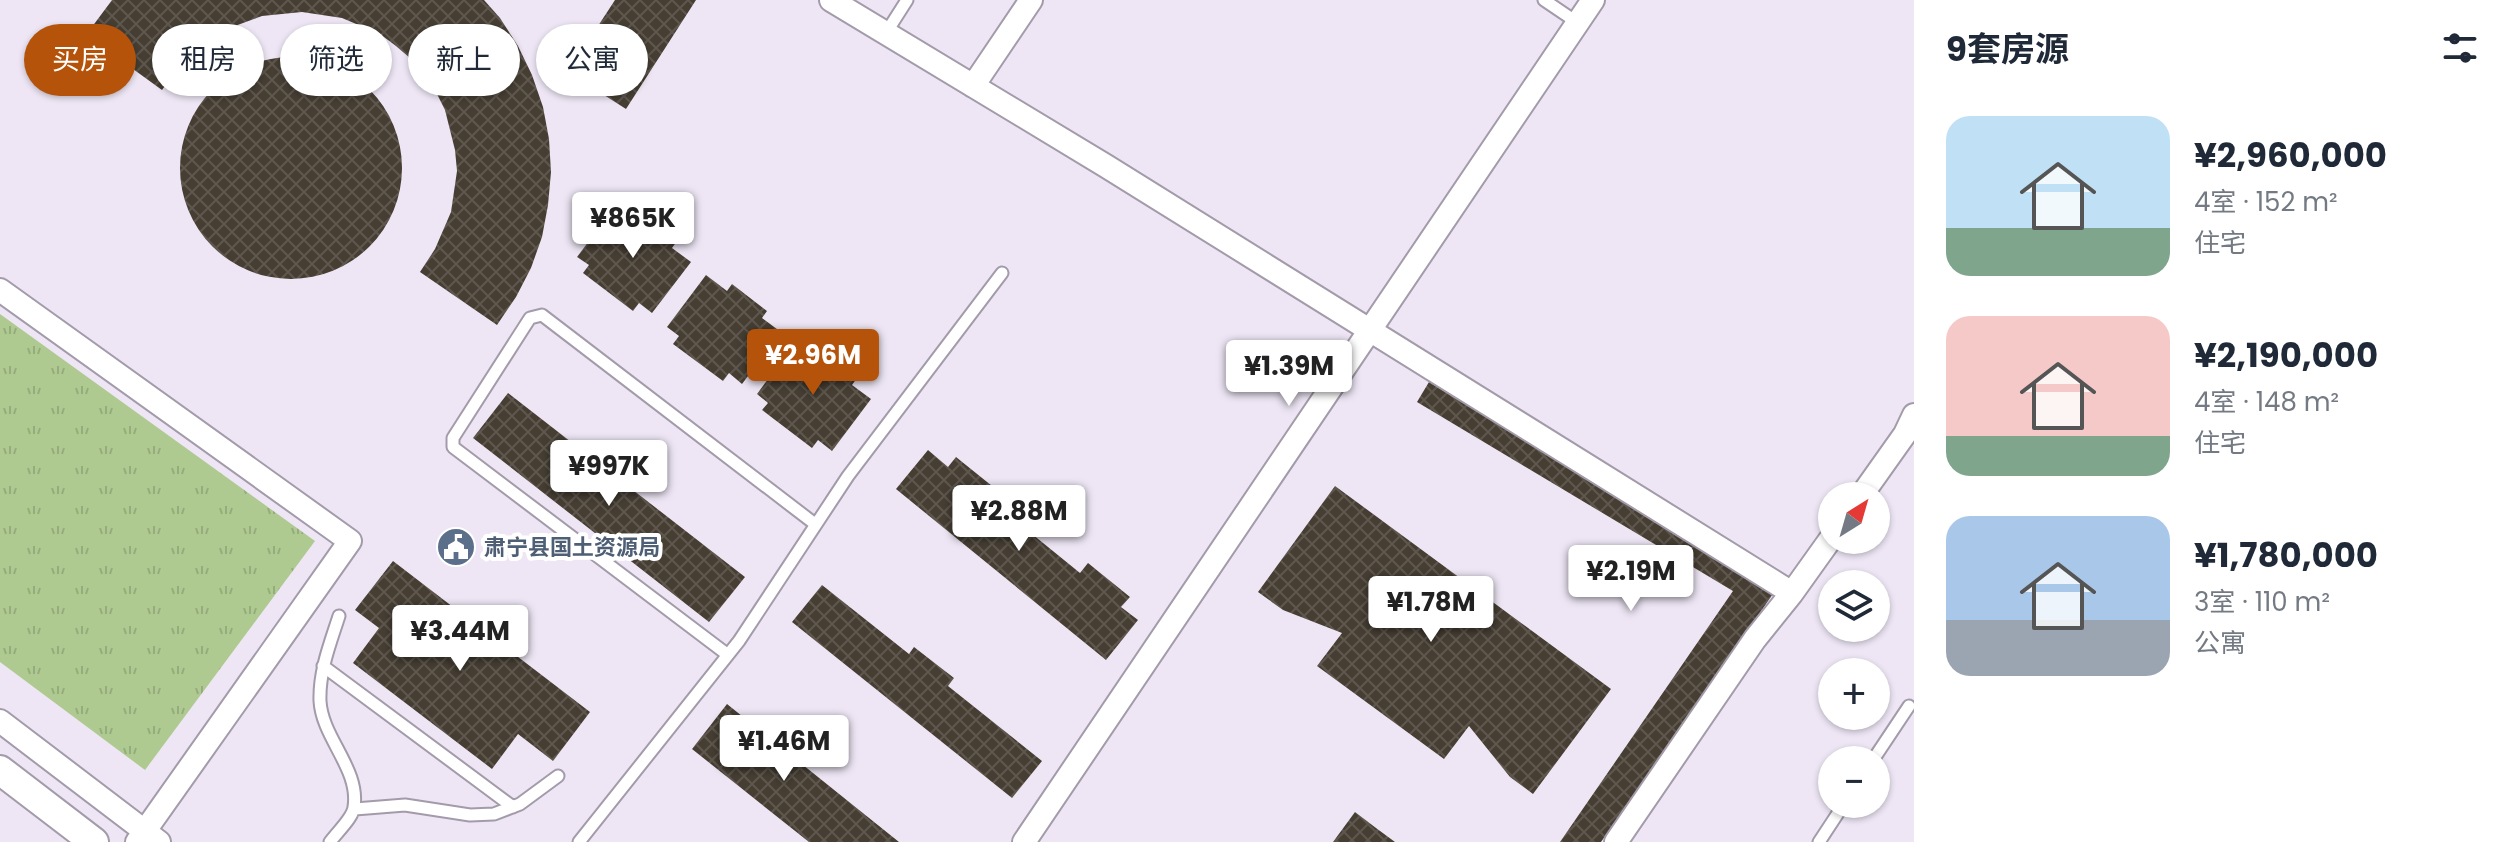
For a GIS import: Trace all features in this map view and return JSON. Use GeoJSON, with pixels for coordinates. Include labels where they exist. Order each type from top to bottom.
{"type":"FeatureCollection","features":[{"type":"Feature","properties":{"kind":"street"},"geometry":{"type":"LineString","coordinates":[[831,0],[1106,166],[1792,593]]}},
{"type":"Feature","properties":{"kind":"street"},"geometry":{"type":"LineString","coordinates":[[973,86],[1031,0]]}},
{"type":"Feature","properties":{"kind":"street"},"geometry":{"type":"LineString","coordinates":[[1024,842],[1593,0]]}},
{"type":"Feature","properties":{"kind":"street"},"geometry":{"type":"LineString","coordinates":[[0,290],[350,541],[147,838],[0,721]]}},
{"type":"Feature","properties":{"kind":"street"},"geometry":{"type":"LineString","coordinates":[[1871,482],[1905,434],[1914,415]]}},
{"type":"Feature","properties":{"kind":"street"},"geometry":{"type":"LineString","coordinates":[[1616,842],[1755,639],[1820,554]]}},
{"type":"Feature","properties":{"kind":"street"},"geometry":{"type":"LineString","coordinates":[[0,770],[94,842]]}},
{"type":"Feature","properties":{"kind":"lane"},"geometry":{"type":"LineString","coordinates":[[886,33],[907,0]]}},
{"type":"Feature","properties":{"kind":"lane"},"geometry":{"type":"LineString","coordinates":[[1544,0],[1578,23]]}},
{"type":"Feature","properties":{"kind":"lane"},"geometry":{"type":"LineString","coordinates":[[579,842],[728,655],[848,476],[1002,273]]}},
{"type":"Feature","properties":{"kind":"lane"},"geometry":{"type":"LineString","coordinates":[[728,655],[453,447],[453,438],[530,318],[542,315],[815,524]]}},
{"type":"Feature","properties":{"kind":"lane"},"geometry":{"type":"LineString","coordinates":[[330,842],[355,809],[353,785],[329,735],[320,702],[323,666],[339,616]]}},
{"type":"Feature","properties":{"kind":"lane"},"geometry":{"type":"LineString","coordinates":[[323,666],[513,807]]}},
{"type":"Feature","properties":{"kind":"lane"},"geometry":{"type":"LineString","coordinates":[[1882,746],[1909,706]]}},
{"type":"Feature","properties":{"kind":"lane"},"geometry":{"type":"LineString","coordinates":[[355,809],[405,805],[470,815],[494,814],[513,807],[558,776]]}},
{"type":"Feature","properties":{"kind":"lane"},"geometry":{"type":"LineString","coordinates":[[1819,842],[1835,818]]}},
{"type":"Feature","properties":{"kind":"green space"},"geometry":{"type":"Polygon","coordinates":[[[0,314],[315,541],[145,770],[0,662],[0,314]]]}},
{"type":"Feature","properties":{"kind":"building"},"geometry":{"type":"Polygon","coordinates":[[[112,0],[484,0],[504,24],[408,24],[408,56],[392,43],[392,24],[356,24],[342,18],[302,12],[262,16],[240,24],[152,24],[152,83],[136,71],[136,24],[94,24],[112,0]]]}},
{"type":"Feature","properties":{"kind":"building"},"geometry":{"type":"Polygon","coordinates":[[[615,0],[696,0],[648,75],[648,24],[599,24],[615,0]]]}},
{"type":"Feature","properties":{"kind":"building"},"geometry":{"type":"Polygon","coordinates":[[[520,50],[543,107],[551,172],[542,237],[531,268],[497,325],[420,272],[435,249],[451,212],[457,171],[445,110],[438,96],[520,96],[520,50]]]}},
{"type":"Feature","properties":{"kind":"building"},"geometry":{"type":"Polygon","coordinates":[[[280,58],[280,96],[375,96],[394,125],[400,146],[400,190],[394,211],[383,230],[370,247],[353,260],[334,271],[313,277],[269,277],[248,271],[229,260],[212,247],[199,230],[188,211],[182,190],[182,146],[188,125],[199,106],[207,96],[264,96],[264,60],[269,59],[280,58]]]}},
{"type":"Feature","properties":{"kind":"building"},"geometry":{"type":"Polygon","coordinates":[[[606,96],[634,96],[626,109],[606,96]]]}},
{"type":"Feature","properties":{"kind":"building"},"geometry":{"type":"Polygon","coordinates":[[[616,205],[636,221],[642,214],[677,241],[672,248],[691,262],[652,313],[639,303],[633,311],[583,273],[589,265],[577,257],[616,205]]]}},
{"type":"Feature","properties":{"kind":"building"},"geometry":{"type":"Polygon","coordinates":[[[706,275],[727,291],[732,284],[767,311],[762,318],[781,332],[742,384],[729,373],[723,381],[673,344],[679,336],[667,327],[706,275]]]}},
{"type":"Feature","properties":{"kind":"building"},"geometry":{"type":"Polygon","coordinates":[[[795,342],[816,358],[821,351],[857,378],[852,385],[871,399],[832,451],[818,440],[812,448],[762,410],[768,403],[757,394],[795,342]]]}},
{"type":"Feature","properties":{"kind":"building"},"geometry":{"type":"Polygon","coordinates":[[[1429,382],[1775,591],[1601,842],[1560,842],[1733,591],[1417,402],[1429,382]]]}},
{"type":"Feature","properties":{"kind":"building"},"geometry":{"type":"Polygon","coordinates":[[[508,393],[745,577],[709,622],[473,438],[508,393]]]}},
{"type":"Feature","properties":{"kind":"building"},"geometry":{"type":"Polygon","coordinates":[[[928,450],[948,467],[956,457],[997,490],[990,500],[1080,573],[1088,563],[1130,597],[1121,607],[1138,620],[1106,660],[896,489],[928,450]]]}},
{"type":"Feature","properties":{"kind":"building"},"geometry":{"type":"Polygon","coordinates":[[[1335,486],[1611,689],[1533,794],[1510,777],[1469,726],[1444,759],[1317,666],[1342,633],[1283,610],[1258,592],[1335,486]]]}},
{"type":"Feature","properties":{"kind":"building"},"geometry":{"type":"Polygon","coordinates":[[[393,561],[590,712],[553,761],[518,734],[492,769],[353,663],[379,628],[355,610],[393,561]]]}},
{"type":"Feature","properties":{"kind":"building"},"geometry":{"type":"Polygon","coordinates":[[[822,585],[909,654],[914,647],[954,678],[948,686],[1042,761],[1012,798],[792,622],[822,585]]]}},
{"type":"Feature","properties":{"kind":"building"},"geometry":{"type":"Polygon","coordinates":[[[727,704],[899,842],[809,842],[692,749],[727,704]]]}},
{"type":"Feature","properties":{"kind":"building"},"geometry":{"type":"Polygon","coordinates":[[[1355,812],[1376,828],[1395,842],[1333,842],[1355,812]]]}},
{"type":"Feature","properties":{"kind":"place","name":"肃宁县国土资源局"},"geometry":{"type":"Point","coordinates":[456,547]}}]}
